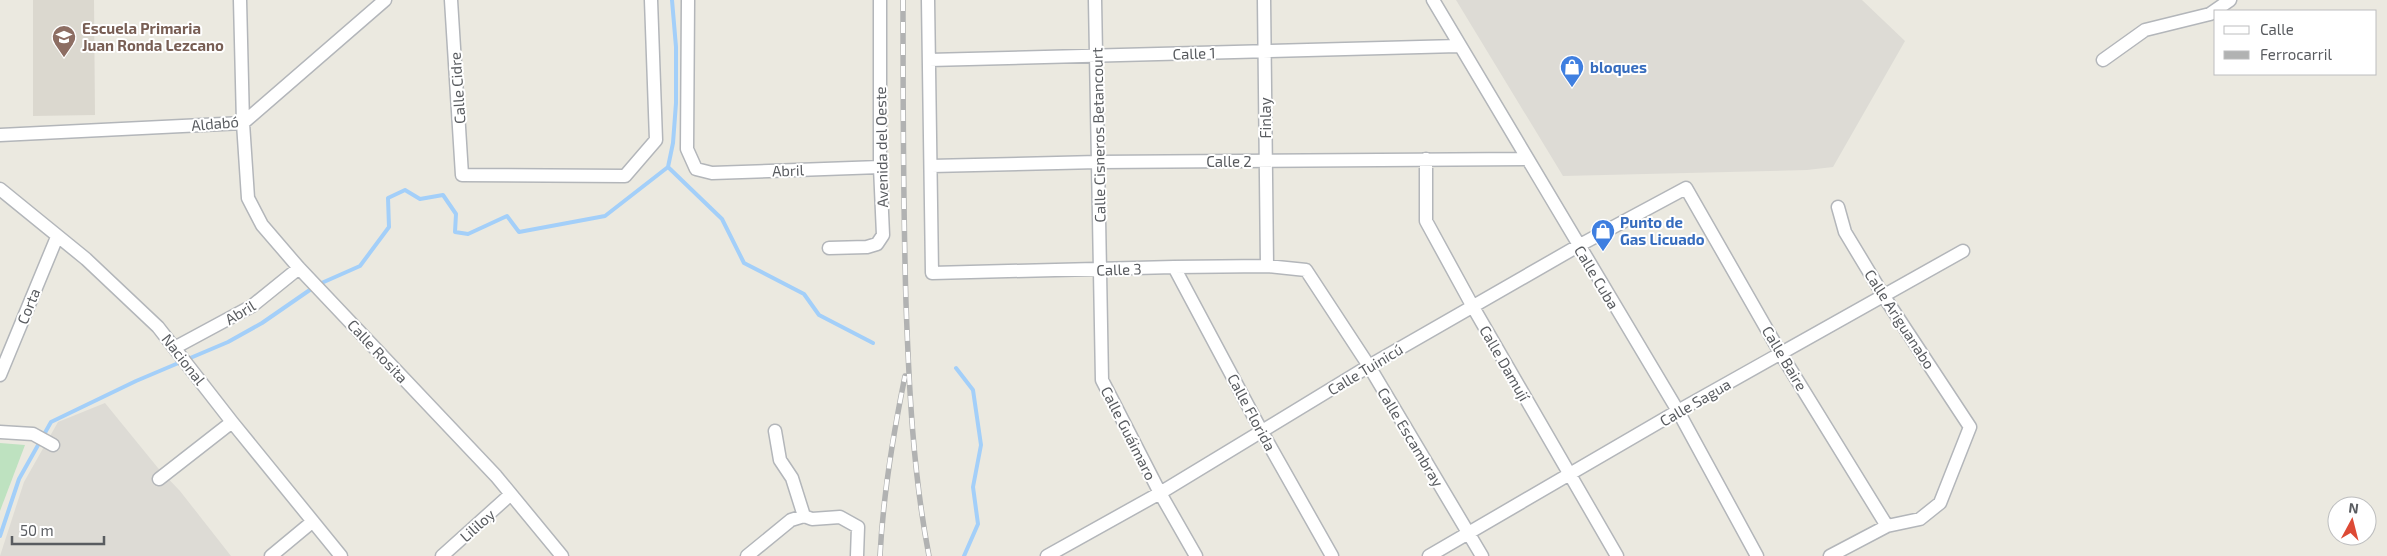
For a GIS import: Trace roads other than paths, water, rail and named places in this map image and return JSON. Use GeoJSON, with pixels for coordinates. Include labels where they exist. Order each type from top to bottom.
{"type":"FeatureCollection","features":[{"type":"Feature","properties":{"kind":"street","name":"Calle Rosita"},"geometry":{"type":"LineString","coordinates":[[240,0],[243,123],[248,198],[262,225],[299,268],[496,476],[562,556]]}},
{"type":"Feature","properties":{"kind":"street","name":"Aldabó"},"geometry":{"type":"LineString","coordinates":[[0,136],[243,123],[386,0]]}},
{"type":"Feature","properties":{"kind":"street","name":"Calle Cidre"},"geometry":{"type":"LineString","coordinates":[[451,0],[462,176],[625,176],[656,140],[651,0]]}},
{"type":"Feature","properties":{"kind":"street","name":"Abril"},"geometry":{"type":"LineString","coordinates":[[688,0],[687,149],[696,169],[712,173],[880,167]]}},
{"type":"Feature","properties":{"kind":"street","name":"Avenida del Oeste"},"geometry":{"type":"LineString","coordinates":[[828,248],[867,247],[877,244],[884,234],[880,167],[880,0]]}},
{"type":"Feature","properties":{"kind":"street"},"geometry":{"type":"LineString","coordinates":[[928,0],[931,166]]}},
{"type":"Feature","properties":{"kind":"street","name":"Calle Cisneros Betancourt"},"geometry":{"type":"LineString","coordinates":[[1095,0],[1100,270]]}},
{"type":"Feature","properties":{"kind":"street","name":"Finlay"},"geometry":{"type":"LineString","coordinates":[[1264,0],[1267,266]]}},
{"type":"Feature","properties":{"kind":"street","name":"Calle Cuba"},"geometry":{"type":"LineString","coordinates":[[1433,0],[1458,46],[1528,159],[1578,246],[1678,411],[1757,556]]}},
{"type":"Feature","properties":{"kind":"street"},"geometry":{"type":"LineString","coordinates":[[2216,10],[2230,0]]}},
{"type":"Feature","properties":{"kind":"street"},"geometry":{"type":"LineString","coordinates":[[2103,60],[2145,30],[2210,14],[2214,11]]}},
{"type":"Feature","properties":{"kind":"street","name":"Calle 1"},"geometry":{"type":"LineString","coordinates":[[929,60],[1458,46]]}},
{"type":"Feature","properties":{"kind":"street","name":"Calle Damují"},"geometry":{"type":"LineString","coordinates":[[1426,159],[1426,221],[1569,476],[1617,556]]}},
{"type":"Feature","properties":{"kind":"street","name":"Calle 2"},"geometry":{"type":"LineString","coordinates":[[931,166],[1098,162],[1528,159]]}},
{"type":"Feature","properties":{"kind":"street","name":"Calle 3"},"geometry":{"type":"LineString","coordinates":[[931,166],[932,273],[1267,266],[1306,270]]}},
{"type":"Feature","properties":{"kind":"street","name":"Calle Tuinicú"},"geometry":{"type":"LineString","coordinates":[[1047,556],[1160,493],[1369,366],[1578,246],[1686,188]]}},
{"type":"Feature","properties":{"kind":"street","name":"Calle Baire"},"geometry":{"type":"LineString","coordinates":[[1686,188],[1781,354],[1887,526]]}},
{"type":"Feature","properties":{"kind":"street","name":"Nacional"},"geometry":{"type":"LineString","coordinates":[[0,189],[86,259],[158,327],[341,556]]}},
{"type":"Feature","properties":{"kind":"street","name":"Calle Ariguanabo"},"geometry":{"type":"LineString","coordinates":[[1838,207],[1844,232],[1970,427],[1940,503],[1920,519],[1887,526]]}},
{"type":"Feature","properties":{"kind":"street","name":"Corta"},"geometry":{"type":"LineString","coordinates":[[0,375],[57,237]]}},
{"type":"Feature","properties":{"kind":"street","name":"Calle Sagua"},"geometry":{"type":"LineString","coordinates":[[1429,556],[1678,411],[1963,251]]}},
{"type":"Feature","properties":{"kind":"street","name":"Calle Florida"},"geometry":{"type":"LineString","coordinates":[[1174,267],[1262,432],[1332,556]]}},
{"type":"Feature","properties":{"kind":"street","name":"Abril"},"geometry":{"type":"LineString","coordinates":[[178,351],[252,306],[299,268]]}},
{"type":"Feature","properties":{"kind":"street","name":"Calle Guáimaro"},"geometry":{"type":"LineString","coordinates":[[1100,270],[1102,380],[1160,493],[1196,556]]}},
{"type":"Feature","properties":{"kind":"street","name":"Calle Escambray"},"geometry":{"type":"LineString","coordinates":[[1306,270],[1369,366],[1482,556]]}},
{"type":"Feature","properties":{"kind":"street"},"geometry":{"type":"LineString","coordinates":[[159,479],[232,422]]}},
{"type":"Feature","properties":{"kind":"street"},"geometry":{"type":"LineString","coordinates":[[775,431],[780,460],[792,478],[804,516]]}},
{"type":"Feature","properties":{"kind":"street"},"geometry":{"type":"LineString","coordinates":[[0,432],[33,434],[53,445]]}},
{"type":"Feature","properties":{"kind":"street","name":"Lililoy"},"geometry":{"type":"LineString","coordinates":[[442,556],[511,494]]}},
{"type":"Feature","properties":{"kind":"street"},"geometry":{"type":"LineString","coordinates":[[746,556],[791,520],[804,516],[812,519],[840,517],[858,527],[857,556]]}},
{"type":"Feature","properties":{"kind":"street"},"geometry":{"type":"LineString","coordinates":[[271,556],[312,522]]}},
{"type":"Feature","properties":{"kind":"street"},"geometry":{"type":"LineString","coordinates":[[1830,556],[1887,526]]}},
{"type":"Feature","properties":{"kind":"waterway"},"geometry":{"type":"LineString","coordinates":[[0,536],[19,479],[51,422],[136,381],[228,342],[262,323],[317,285],[360,266],[389,227],[388,198],[405,190],[420,199],[443,195],[456,214],[455,232],[468,234],[507,216],[519,232],[605,216],[668,167],[673,143],[676,103],[676,47],[672,0]]}},
{"type":"Feature","properties":{"kind":"waterway"},"geometry":{"type":"LineString","coordinates":[[668,167],[722,219],[744,263],[804,294],[819,315],[873,343]]}},
{"type":"Feature","properties":{"kind":"waterway"},"geometry":{"type":"LineString","coordinates":[[956,368],[973,390],[981,445],[973,487],[978,524],[964,556]]}},
{"type":"Feature","properties":{"kind":"railway"},"geometry":{"type":"LineString","coordinates":[[903,0],[906,303],[915,462],[929,556]]}},
{"type":"Feature","properties":{"kind":"railway"},"geometry":{"type":"LineString","coordinates":[[880,556],[883,510],[889,465],[905,376]]}},
{"type":"Feature","properties":{"kind":"place","name":"Escuela Primaria Juan Ronda Lezcano"},"geometry":{"type":"Point","coordinates":[64,58]}},
{"type":"Feature","properties":{"kind":"place","name":"bloques"},"geometry":{"type":"Point","coordinates":[1572,88]}},
{"type":"Feature","properties":{"kind":"place","name":"Punto de Gas Licuado"},"geometry":{"type":"Point","coordinates":[1603,252]}}]}
